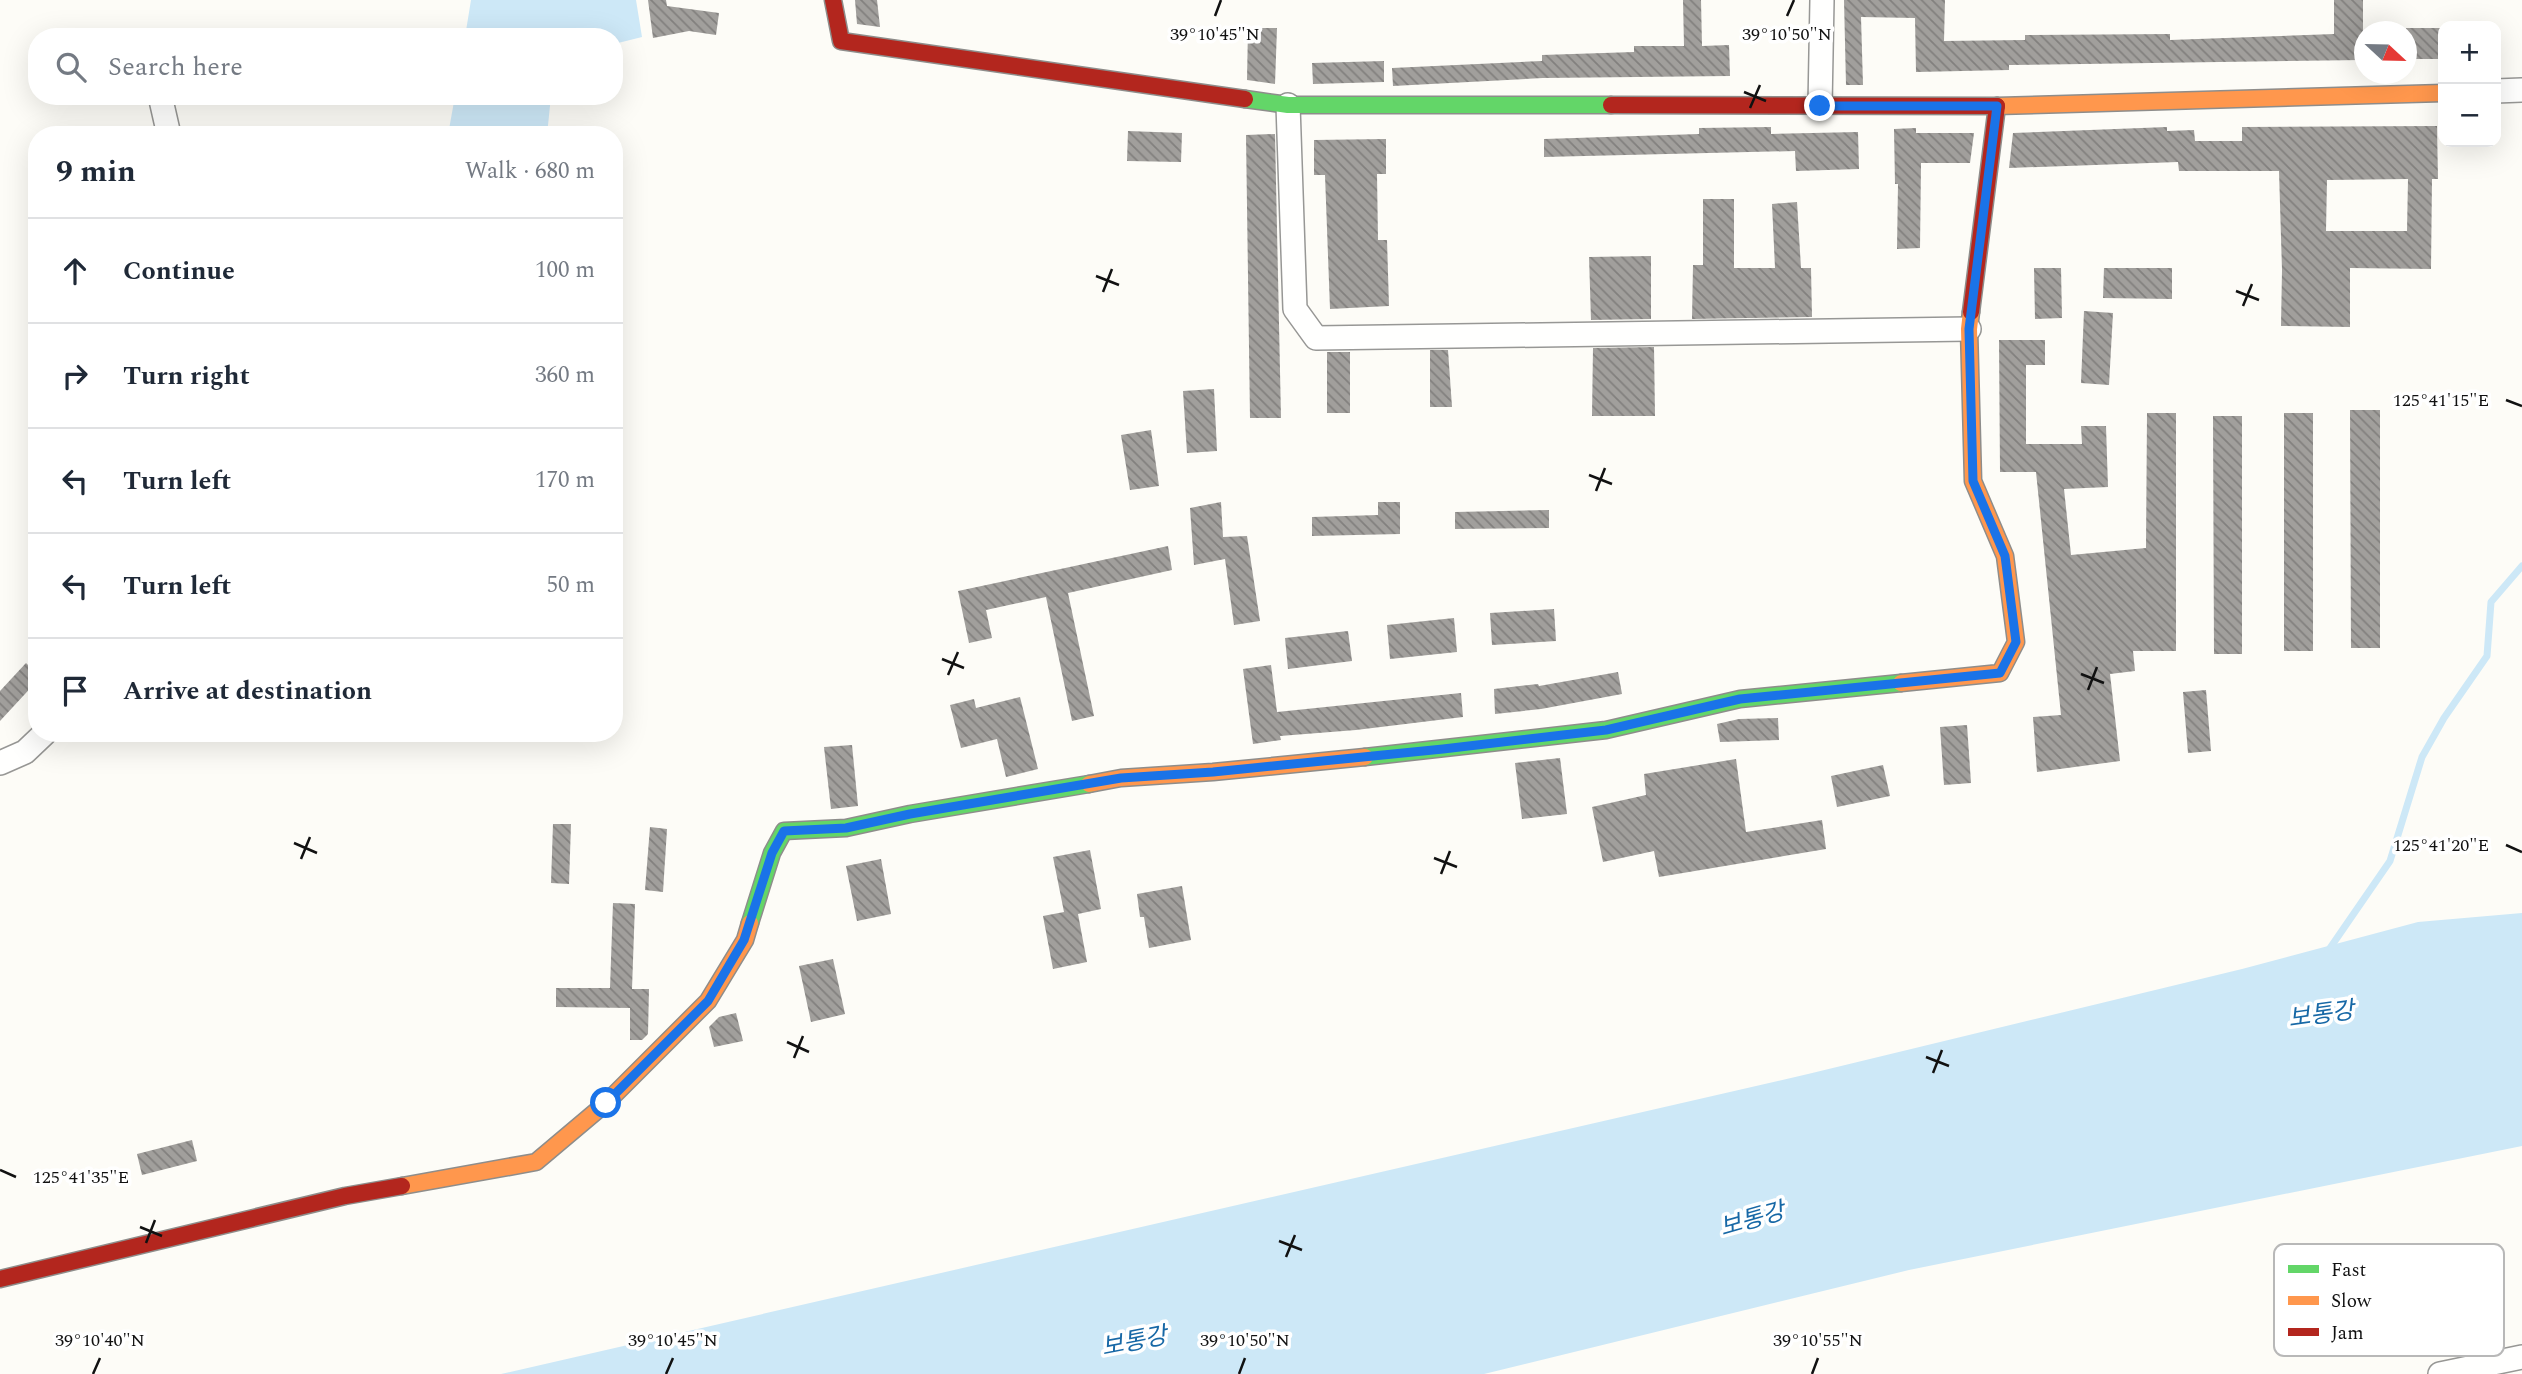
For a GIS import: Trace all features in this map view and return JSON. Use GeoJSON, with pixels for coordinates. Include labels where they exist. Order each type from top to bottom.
{"type":"FeatureCollection","features":[{"type":"Feature","properties":{"kind":"street"},"geometry":{"type":"LineString","coordinates":[[833,0],[841,41],[1288,105],[1997,106],[2438,93]]}},
{"type":"Feature","properties":{"kind":"street"},"geometry":{"type":"LineString","coordinates":[[1820,106],[1822,0]]}},
{"type":"Feature","properties":{"kind":"street"},"geometry":{"type":"LineString","coordinates":[[2501,91],[2522,90]]}},
{"type":"Feature","properties":{"kind":"street"},"geometry":{"type":"LineString","coordinates":[[162,105],[167,126]]}},
{"type":"Feature","properties":{"kind":"street"},"geometry":{"type":"LineString","coordinates":[[1288,105],[1295,309],[1316,338],[1969,329]]}},
{"type":"Feature","properties":{"kind":"street"},"geometry":{"type":"LineString","coordinates":[[0,1279],[345,1196],[536,1162],[606,1103],[708,1001],[744,940],[772,853],[784,831],[846,828],[910,814],[1121,778],[1213,772],[1606,730],[1740,699],[2000,673],[2016,642],[2005,556],[1973,481],[1969,329],[1997,106]]}},
{"type":"Feature","properties":{"kind":"street"},"geometry":{"type":"LineString","coordinates":[[0,763],[25,752],[36,742]]}},
{"type":"Feature","properties":{"kind":"street"},"geometry":{"type":"LineString","coordinates":[[2440,1374],[2522,1357]]}},
{"type":"Feature","properties":{"kind":"water"},"geometry":{"type":"Polygon","coordinates":[[[471,0],[636,0],[642,37],[623,42],[623,28],[466,28],[471,0]]]}},
{"type":"Feature","properties":{"kind":"water"},"geometry":{"type":"Polygon","coordinates":[[[453,105],[550,105],[548,126],[450,126],[453,105]]]}},
{"type":"Feature","properties":{"kind":"water","name":"보통강"},"geometry":{"type":"Polygon","coordinates":[[[2522,913],[2522,1146],[1909,1270],[1484,1374],[501,1374],[1808,1074],[2242,969],[2418,922],[2522,913]]]}},
{"type":"Feature","properties":{"kind":"building"},"geometry":{"type":"Polygon","coordinates":[[[648,0],[666,0],[667,6],[719,13],[716,35],[689,31],[653,38],[648,0]]]}},
{"type":"Feature","properties":{"kind":"building"},"geometry":{"type":"Polygon","coordinates":[[[855,0],[877,0],[880,27],[857,24],[855,0]]]}},
{"type":"Feature","properties":{"kind":"building"},"geometry":{"type":"Polygon","coordinates":[[[1683,0],[1701,0],[1702,46],[1729,45],[1730,76],[1543,78],[1393,86],[1392,68],[1542,61],[1542,55],[1634,52],[1634,46],[1684,46],[1683,0]]]}},
{"type":"Feature","properties":{"kind":"building"},"geometry":{"type":"Polygon","coordinates":[[[1844,0],[1945,0],[1944,41],[2025,40],[2025,35],[2170,34],[2170,40],[2334,34],[2334,0],[2363,0],[2363,21],[2354,21],[2354,60],[2009,65],[2009,70],[1916,72],[1915,18],[1861,17],[1863,85],[1846,85],[1844,0]]]}},
{"type":"Feature","properties":{"kind":"building"},"geometry":{"type":"Polygon","coordinates":[[[1248,28],[1277,28],[1275,84],[1247,80],[1248,28]]]}},
{"type":"Feature","properties":{"kind":"building"},"geometry":{"type":"Polygon","coordinates":[[[2417,28],[2438,28],[2438,59],[2417,59],[2417,28]]]}},
{"type":"Feature","properties":{"kind":"building"},"geometry":{"type":"Polygon","coordinates":[[[1384,61],[1384,82],[1313,84],[1312,63],[1384,61]]]}},
{"type":"Feature","properties":{"kind":"building"},"geometry":{"type":"Polygon","coordinates":[[[2437,126],[2438,179],[2432,179],[2431,269],[2350,268],[2350,327],[2281,326],[2279,171],[2179,171],[2178,162],[2009,168],[2013,133],[2167,127],[2167,131],[2194,130],[2195,141],[2242,141],[2242,127],[2437,126]],[[2408,179],[2327,180],[2326,231],[2407,231],[2408,179]]]}},
{"type":"Feature","properties":{"kind":"building"},"geometry":{"type":"Polygon","coordinates":[[[1771,127],[1771,134],[1858,132],[1859,169],[1796,171],[1795,151],[1544,157],[1544,139],[1699,134],[1699,128],[1771,127]]]}},
{"type":"Feature","properties":{"kind":"building"},"geometry":{"type":"Polygon","coordinates":[[[1916,128],[1916,133],[1974,133],[1970,163],[1921,163],[1920,248],[1897,249],[1898,184],[1895,184],[1894,129],[1916,128]]]}},
{"type":"Feature","properties":{"kind":"building"},"geometry":{"type":"Polygon","coordinates":[[[1128,131],[1182,133],[1181,162],[1127,161],[1128,131]]]}},
{"type":"Feature","properties":{"kind":"building"},"geometry":{"type":"Polygon","coordinates":[[[1275,134],[1281,418],[1250,418],[1246,135],[1275,134]]]}},
{"type":"Feature","properties":{"kind":"building"},"geometry":{"type":"Polygon","coordinates":[[[1386,139],[1386,174],[1377,174],[1378,240],[1387,240],[1389,306],[1330,309],[1325,175],[1314,175],[1314,140],[1386,139]]]}},
{"type":"Feature","properties":{"kind":"building"},"geometry":{"type":"Polygon","coordinates":[[[1703,199],[1734,199],[1734,268],[1775,268],[1772,204],[1797,202],[1801,268],[1811,268],[1812,317],[1692,319],[1693,265],[1703,265],[1703,199]]]}},
{"type":"Feature","properties":{"kind":"building"},"geometry":{"type":"Polygon","coordinates":[[[1651,256],[1651,319],[1591,320],[1589,257],[1651,256]]]}},
{"type":"Feature","properties":{"kind":"building"},"geometry":{"type":"Polygon","coordinates":[[[2034,268],[2061,268],[2062,318],[2035,319],[2034,268]]]}},
{"type":"Feature","properties":{"kind":"building"},"geometry":{"type":"Polygon","coordinates":[[[2104,268],[2172,268],[2172,299],[2103,298],[2104,268]]]}},
{"type":"Feature","properties":{"kind":"building"},"geometry":{"type":"Polygon","coordinates":[[[2084,311],[2113,313],[2109,385],[2081,383],[2084,311]]]}},
{"type":"Feature","properties":{"kind":"building"},"geometry":{"type":"Polygon","coordinates":[[[1999,340],[2045,340],[2045,365],[2026,365],[2026,444],[2082,444],[2081,426],[2106,426],[2108,487],[2064,489],[2071,555],[2146,548],[2147,413],[2176,413],[2176,651],[2133,651],[2135,671],[2110,674],[2120,761],[2037,772],[2033,717],[2061,715],[2036,472],[2000,472],[1999,340]]]}},
{"type":"Feature","properties":{"kind":"building"},"geometry":{"type":"Polygon","coordinates":[[[1654,347],[1655,416],[1592,416],[1593,348],[1654,347]]]}},
{"type":"Feature","properties":{"kind":"building"},"geometry":{"type":"Polygon","coordinates":[[[1430,350],[1448,350],[1452,407],[1430,407],[1430,350]]]}},
{"type":"Feature","properties":{"kind":"building"},"geometry":{"type":"Polygon","coordinates":[[[1327,352],[1350,352],[1350,413],[1327,413],[1327,352]]]}},
{"type":"Feature","properties":{"kind":"building"},"geometry":{"type":"Polygon","coordinates":[[[1214,389],[1217,451],[1187,453],[1183,391],[1214,389]]]}},
{"type":"Feature","properties":{"kind":"building"},"geometry":{"type":"Polygon","coordinates":[[[2350,410],[2380,410],[2380,648],[2351,648],[2350,410]]]}},
{"type":"Feature","properties":{"kind":"building"},"geometry":{"type":"Polygon","coordinates":[[[2284,413],[2313,413],[2313,651],[2284,651],[2284,413]]]}},
{"type":"Feature","properties":{"kind":"building"},"geometry":{"type":"Polygon","coordinates":[[[2213,416],[2242,416],[2242,654],[2214,654],[2213,416]]]}},
{"type":"Feature","properties":{"kind":"building"},"geometry":{"type":"Polygon","coordinates":[[[1151,430],[1159,486],[1130,490],[1121,435],[1151,430]]]}},
{"type":"Feature","properties":{"kind":"building"},"geometry":{"type":"Polygon","coordinates":[[[1221,502],[1223,537],[1247,536],[1260,621],[1234,625],[1225,559],[1194,565],[1190,508],[1221,502]]]}},
{"type":"Feature","properties":{"kind":"building"},"geometry":{"type":"Polygon","coordinates":[[[1378,502],[1400,502],[1400,534],[1312,536],[1312,517],[1378,515],[1378,502]]]}},
{"type":"Feature","properties":{"kind":"building"},"geometry":{"type":"Polygon","coordinates":[[[1549,510],[1549,528],[1455,529],[1455,512],[1549,510]]]}},
{"type":"Feature","properties":{"kind":"building"},"geometry":{"type":"Polygon","coordinates":[[[1168,546],[1172,570],[1068,593],[1094,716],[1072,721],[1046,597],[986,610],[992,638],[969,643],[958,591],[1168,546]]]}},
{"type":"Feature","properties":{"kind":"building"},"geometry":{"type":"Polygon","coordinates":[[[1554,609],[1556,641],[1492,645],[1490,613],[1554,609]]]}},
{"type":"Feature","properties":{"kind":"building"},"geometry":{"type":"Polygon","coordinates":[[[1454,618],[1457,652],[1390,659],[1387,625],[1454,618]]]}},
{"type":"Feature","properties":{"kind":"building"},"geometry":{"type":"Polygon","coordinates":[[[1348,631],[1352,661],[1288,669],[1285,638],[1348,631]]]}},
{"type":"Feature","properties":{"kind":"building"},"geometry":{"type":"Polygon","coordinates":[[[26,663],[28,665],[28,691],[0,721],[0,691],[26,663]]]}},
{"type":"Feature","properties":{"kind":"building"},"geometry":{"type":"Polygon","coordinates":[[[1271,665],[1277,712],[1461,693],[1463,717],[1280,736],[1281,740],[1253,744],[1243,669],[1271,665]]]}},
{"type":"Feature","properties":{"kind":"building"},"geometry":{"type":"Polygon","coordinates":[[[1618,672],[1622,694],[1541,709],[1495,714],[1494,689],[1539,686],[1618,672]]]}},
{"type":"Feature","properties":{"kind":"building"},"geometry":{"type":"Polygon","coordinates":[[[2206,690],[2211,751],[2188,753],[2183,692],[2206,690]]]}},
{"type":"Feature","properties":{"kind":"building"},"geometry":{"type":"Polygon","coordinates":[[[1020,697],[1038,769],[1006,777],[997,739],[961,748],[950,705],[974,699],[976,708],[1020,697]]]}},
{"type":"Feature","properties":{"kind":"building"},"geometry":{"type":"Polygon","coordinates":[[[1778,718],[1779,740],[1720,742],[1717,724],[1739,719],[1778,718]]]}},
{"type":"Feature","properties":{"kind":"building"},"geometry":{"type":"Polygon","coordinates":[[[1967,725],[1971,783],[1944,785],[1940,727],[1967,725]]]}},
{"type":"Feature","properties":{"kind":"building"},"geometry":{"type":"Polygon","coordinates":[[[852,745],[858,806],[831,809],[824,747],[852,745]]]}},
{"type":"Feature","properties":{"kind":"building"},"geometry":{"type":"Polygon","coordinates":[[[1560,758],[1567,814],[1522,819],[1515,763],[1560,758]]]}},
{"type":"Feature","properties":{"kind":"building"},"geometry":{"type":"Polygon","coordinates":[[[1736,759],[1746,832],[1822,820],[1826,849],[1659,877],[1654,851],[1603,862],[1592,807],[1646,795],[1644,774],[1736,759]]]}},
{"type":"Feature","properties":{"kind":"building"},"geometry":{"type":"Polygon","coordinates":[[[1883,765],[1890,796],[1837,807],[1831,776],[1883,765]]]}},
{"type":"Feature","properties":{"kind":"building"},"geometry":{"type":"Polygon","coordinates":[[[553,824],[571,824],[569,884],[551,883],[553,824]]]}},
{"type":"Feature","properties":{"kind":"building"},"geometry":{"type":"Polygon","coordinates":[[[650,827],[667,829],[663,892],[645,890],[650,827]]]}},
{"type":"Feature","properties":{"kind":"building"},"geometry":{"type":"Polygon","coordinates":[[[1090,850],[1101,909],[1078,914],[1087,962],[1053,969],[1043,916],[1064,912],[1053,857],[1090,850]]]}},
{"type":"Feature","properties":{"kind":"building"},"geometry":{"type":"Polygon","coordinates":[[[881,859],[891,914],[857,921],[846,866],[881,859]]]}},
{"type":"Feature","properties":{"kind":"building"},"geometry":{"type":"Polygon","coordinates":[[[1182,886],[1191,940],[1149,948],[1137,894],[1182,886]]]}},
{"type":"Feature","properties":{"kind":"building"},"geometry":{"type":"Polygon","coordinates":[[[613,903],[635,904],[632,989],[649,989],[648,1034],[642,1040],[630,1040],[630,1008],[556,1007],[556,988],[610,988],[613,903]]]}},
{"type":"Feature","properties":{"kind":"building"},"geometry":{"type":"Polygon","coordinates":[[[833,959],[845,1014],[811,1022],[799,966],[833,959]]]}},
{"type":"Feature","properties":{"kind":"building"},"geometry":{"type":"Polygon","coordinates":[[[736,1013],[743,1041],[714,1047],[709,1027],[719,1017],[736,1013]]]}},
{"type":"Feature","properties":{"kind":"building"},"geometry":{"type":"Polygon","coordinates":[[[192,1140],[197,1161],[142,1175],[137,1154],[192,1140]]]}},
{"type":"Feature","properties":{"kind":"waterway"},"geometry":{"type":"LineString","coordinates":[[2328,951],[2390,861],[2422,757],[2444,718],[2487,656],[2491,602],[2522,566]]}},
{"type":"Feature","properties":{"kind":"traffic: fast"},"geometry":{"type":"LineString","coordinates":[[1245,99],[1288,105],[1611,105]]}},
{"type":"Feature","properties":{"kind":"traffic: fast"},"geometry":{"type":"LineString","coordinates":[[1365,757],[1606,730],[1740,699],[1901,683]]}},
{"type":"Feature","properties":{"kind":"traffic: fast"},"geometry":{"type":"LineString","coordinates":[[750,923],[772,853],[784,831],[846,828],[910,814],[1089,784]]}},
{"type":"Feature","properties":{"kind":"traffic: slow"},"geometry":{"type":"LineString","coordinates":[[1997,106],[2438,93]]}},
{"type":"Feature","properties":{"kind":"traffic: slow"},"geometry":{"type":"LineString","coordinates":[[1901,683],[2000,673],[2016,642],[2005,556],[1973,481],[1969,329],[1971,312]]}},
{"type":"Feature","properties":{"kind":"traffic: slow"},"geometry":{"type":"LineString","coordinates":[[1089,784],[1121,778],[1365,757]]}},
{"type":"Feature","properties":{"kind":"traffic: slow"},"geometry":{"type":"LineString","coordinates":[[402,1186],[536,1162],[606,1103],[708,1001],[745,940],[750,923]]}},
{"type":"Feature","properties":{"kind":"traffic: jam"},"geometry":{"type":"LineString","coordinates":[[833,0],[841,41],[1245,99]]}},
{"type":"Feature","properties":{"kind":"traffic: jam"},"geometry":{"type":"LineString","coordinates":[[1611,105],[1997,106]]}},
{"type":"Feature","properties":{"kind":"traffic: jam"},"geometry":{"type":"LineString","coordinates":[[1971,312],[1997,106]]}},
{"type":"Feature","properties":{"kind":"traffic: jam"},"geometry":{"type":"LineString","coordinates":[[0,1279],[345,1196],[402,1186]]}},
{"type":"Feature","properties":{"kind":"route"},"geometry":{"type":"LineString","coordinates":[[606,1103],[708,1001],[744,940],[772,853],[784,831],[846,828],[910,814],[1121,778],[1213,772],[1606,730],[1740,699],[2000,673],[2016,642],[2005,556],[1973,481],[1969,329],[1997,106],[1820,106]]}}]}
